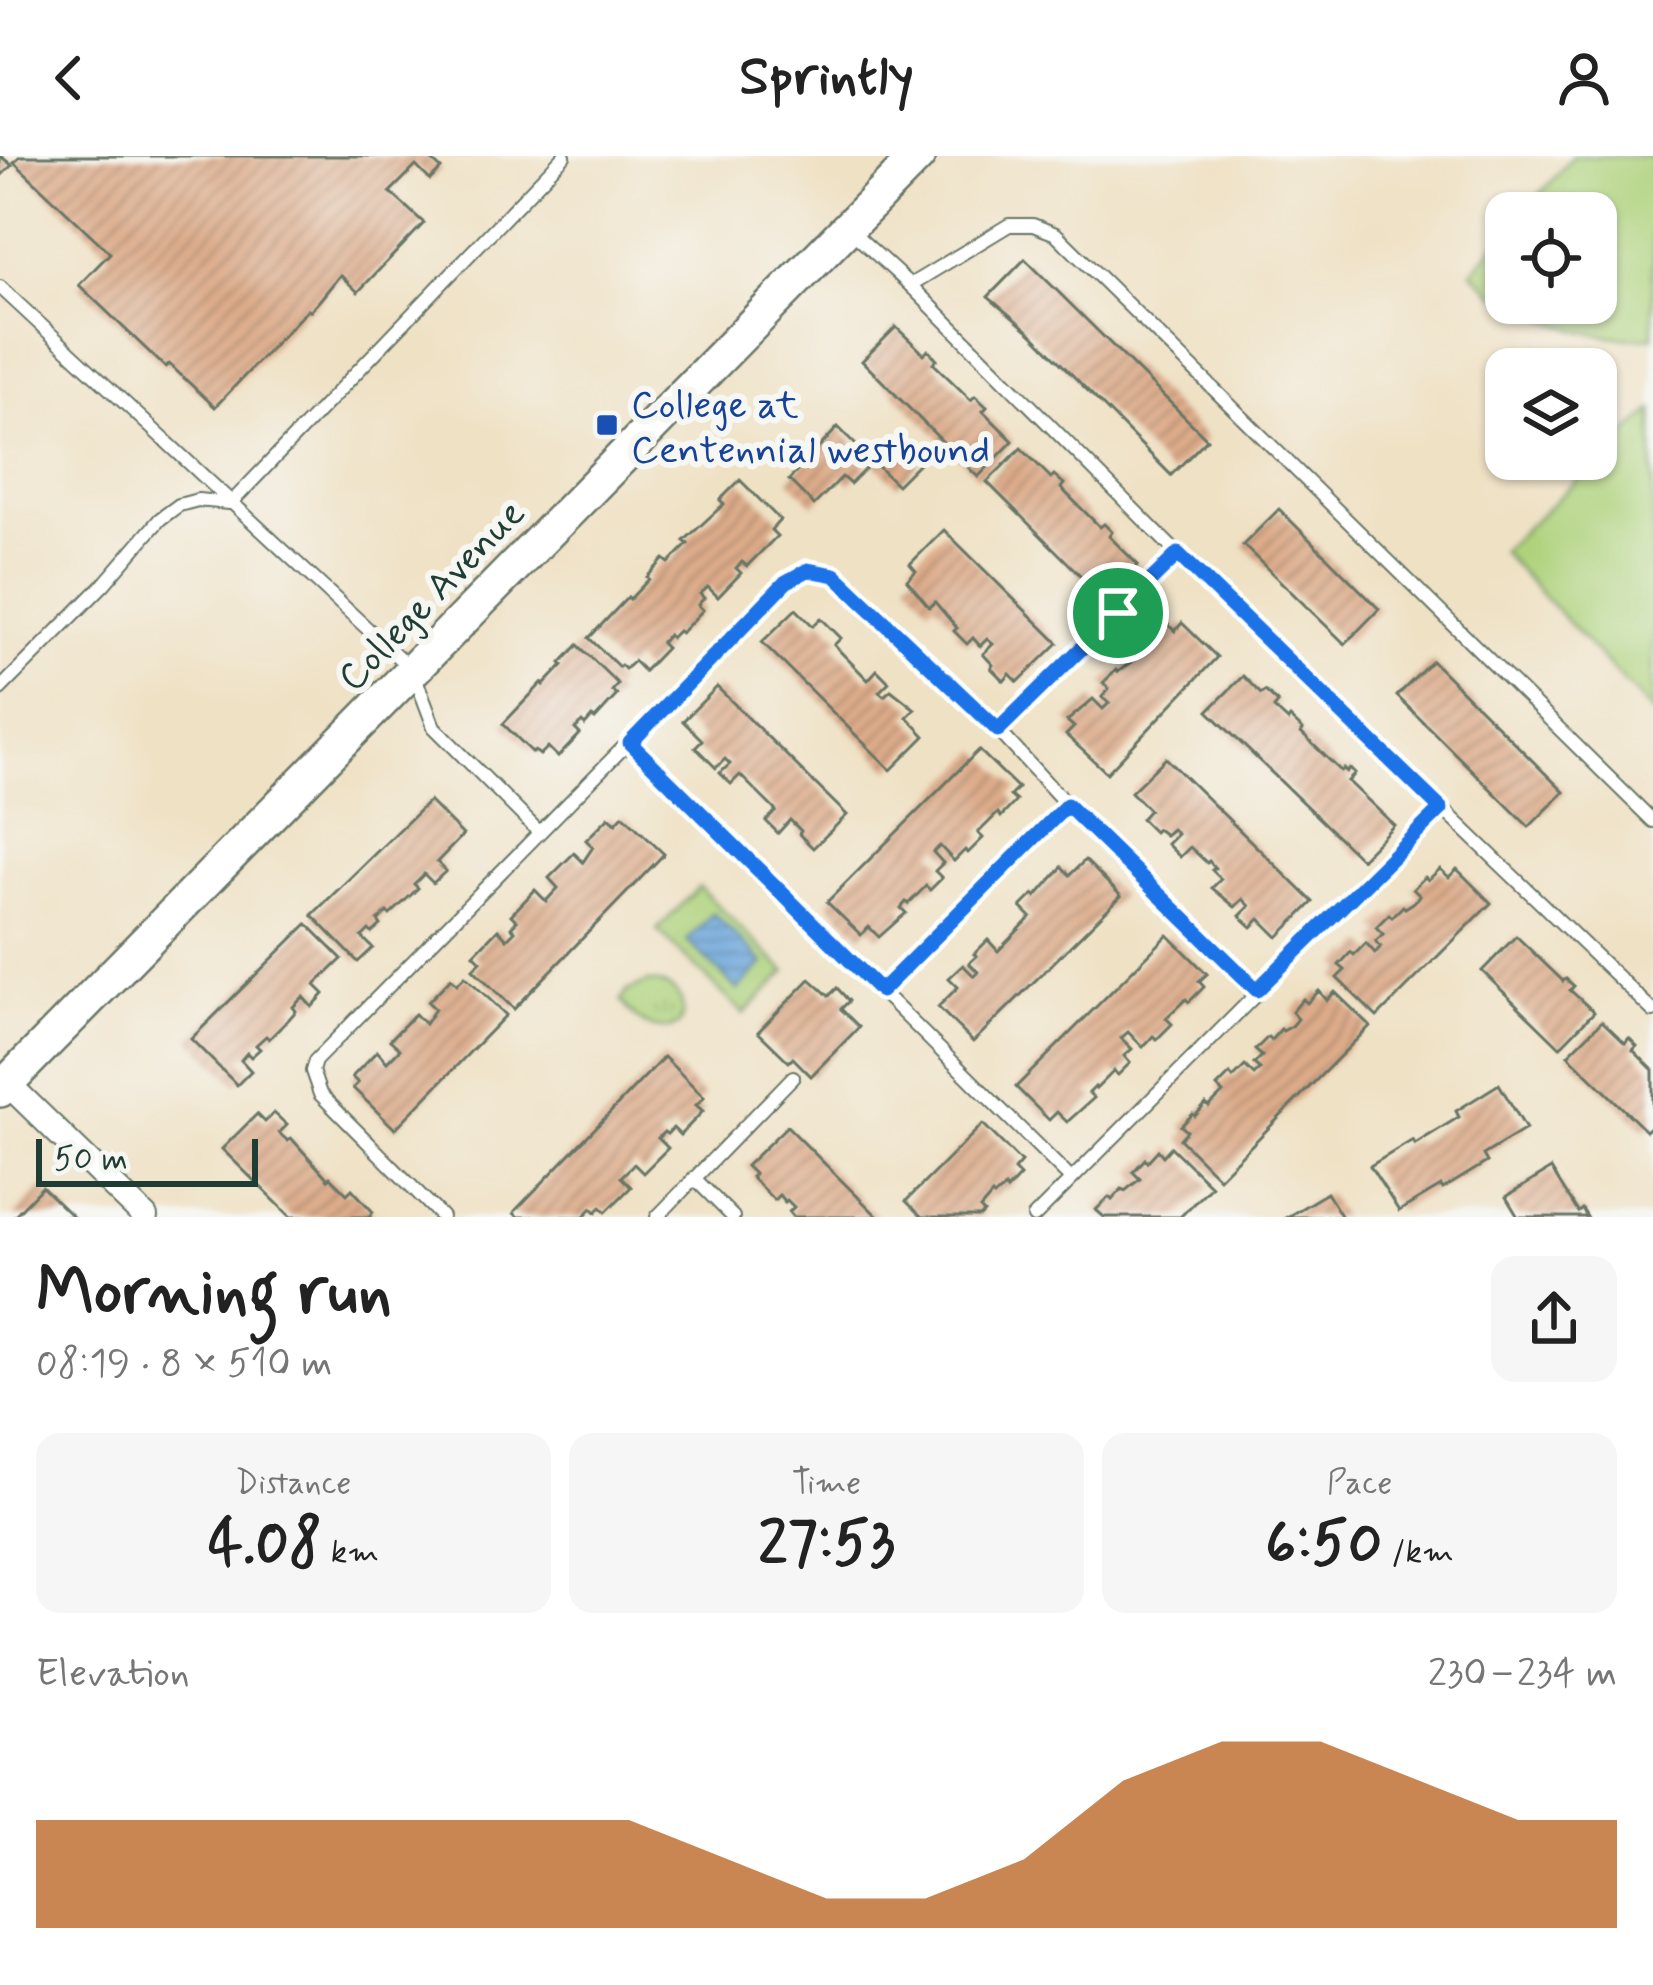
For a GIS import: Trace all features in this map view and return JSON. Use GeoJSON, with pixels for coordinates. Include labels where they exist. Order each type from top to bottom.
{"type":"FeatureCollection","features":[{"type":"Feature","properties":{"kind":"main road","name":"College Avenue"},"geometry":{"type":"LineString","coordinates":[[2,1083],[918,156]]}},
{"type":"Feature","properties":{"kind":"street"},"geometry":{"type":"LineString","coordinates":[[2,1083],[145,1217]]}},
{"type":"Feature","properties":{"kind":"lane"},"geometry":{"type":"LineString","coordinates":[[231,503],[564,156]]}},
{"type":"Feature","properties":{"kind":"lane"},"geometry":{"type":"LineString","coordinates":[[910,285],[1009,225],[1033,225],[1056,234],[1653,821]]}},
{"type":"Feature","properties":{"kind":"lane"},"geometry":{"type":"LineString","coordinates":[[848,228],[1653,1011]]}},
{"type":"Feature","properties":{"kind":"lane"},"geometry":{"type":"LineString","coordinates":[[0,287],[413,671],[434,727],[539,832]]}},
{"type":"Feature","properties":{"kind":"lane"},"geometry":{"type":"LineString","coordinates":[[0,688],[104,584],[160,519],[178,505],[198,500],[231,503]]}},
{"type":"Feature","properties":{"kind":"lane"},"geometry":{"type":"LineString","coordinates":[[998,730],[1178,554]]}},
{"type":"Feature","properties":{"kind":"lane"},"geometry":{"type":"LineString","coordinates":[[434,1214],[320,1094],[312,1071],[315,1061],[786,582],[808,570],[835,575],[998,730],[1067,805],[1257,990]]}},
{"type":"Feature","properties":{"kind":"lane"},"geometry":{"type":"LineString","coordinates":[[630,743],[1071,1179]]}},
{"type":"Feature","properties":{"kind":"lane"},"geometry":{"type":"LineString","coordinates":[[881,991],[1067,805]]}},
{"type":"Feature","properties":{"kind":"lane"},"geometry":{"type":"LineString","coordinates":[[1034,1217],[1441,809]]}},
{"type":"Feature","properties":{"kind":"lane"},"geometry":{"type":"LineString","coordinates":[[657,1217],[793,1077]]}},
{"type":"Feature","properties":{"kind":"lane"},"geometry":{"type":"LineString","coordinates":[[695,1179],[733,1217]]}},
{"type":"Feature","properties":{"kind":"green space"},"geometry":{"type":"Polygon","coordinates":[[[1573,156],[1653,156],[1653,337],[1615,337],[1560,324],[1617,324],[1617,192],[1542,192],[1573,156]]]}},
{"type":"Feature","properties":{"kind":"green space"},"geometry":{"type":"Polygon","coordinates":[[[1485,257],[1485,284],[1472,272],[1485,257]]]}},
{"type":"Feature","properties":{"kind":"green space"},"geometry":{"type":"Polygon","coordinates":[[[1653,410],[1653,713],[1501,551],[1578,480],[1617,480],[1617,443],[1653,410]]]}},
{"type":"Feature","properties":{"kind":"green space"},"geometry":{"type":"Polygon","coordinates":[[[699,887],[786,972],[744,1014],[657,930],[699,887]]]}},
{"type":"Feature","properties":{"kind":"green space"},"geometry":{"type":"Polygon","coordinates":[[[649,982],[678,995],[679,1025],[653,1028],[621,1001],[627,991],[649,982]]]}},
{"type":"Feature","properties":{"kind":"water"},"geometry":{"type":"Polygon","coordinates":[[[713,913],[764,963],[738,990],[687,941],[713,913]]]}},
{"type":"Feature","properties":{"kind":"building"},"geometry":{"type":"Polygon","coordinates":[[[0,156],[12,165],[0,177],[0,156]]]}},
{"type":"Feature","properties":{"kind":"building"},"geometry":{"type":"Polygon","coordinates":[[[20,156],[427,156],[441,169],[430,180],[416,166],[390,192],[424,223],[358,292],[340,275],[215,407],[169,364],[165,367],[79,285],[110,253],[14,162],[20,156]]]}},
{"type":"Feature","properties":{"kind":"building"},"geometry":{"type":"Polygon","coordinates":[[[1025,259],[1207,439],[1171,475],[1031,333],[988,297],[1025,259]]]}},
{"type":"Feature","properties":{"kind":"building"},"geometry":{"type":"Polygon","coordinates":[[[896,327],[924,354],[928,350],[937,359],[933,363],[971,400],[975,396],[987,407],[983,411],[1013,441],[978,477],[862,361],[896,327]]]}},
{"type":"Feature","properties":{"kind":"building"},"geometry":{"type":"Polygon","coordinates":[[[838,427],[867,456],[862,462],[867,467],[850,484],[842,477],[814,505],[789,480],[838,427]]]}},
{"type":"Feature","properties":{"kind":"building"},"geometry":{"type":"Polygon","coordinates":[[[894,439],[919,463],[897,485],[872,461],[894,439]]]}},
{"type":"Feature","properties":{"kind":"building"},"geometry":{"type":"Polygon","coordinates":[[[1021,448],[1051,478],[1054,475],[1064,484],[1061,488],[1100,527],[1104,524],[1112,532],[1109,536],[1138,565],[1104,599],[987,482],[1021,448]]]}},
{"type":"Feature","properties":{"kind":"building"},"geometry":{"type":"Polygon","coordinates":[[[740,480],[780,520],[771,530],[777,536],[747,566],[742,562],[736,568],[741,573],[718,597],[708,587],[700,594],[704,598],[698,605],[703,610],[681,633],[668,635],[661,643],[666,648],[644,671],[634,661],[625,669],[619,667],[589,638],[664,559],[669,563],[688,544],[684,541],[724,504],[720,500],[740,480]]]}},
{"type":"Feature","properties":{"kind":"building"},"geometry":{"type":"Polygon","coordinates":[[[1279,509],[1379,609],[1345,644],[1243,545],[1279,509]]]}},
{"type":"Feature","properties":{"kind":"building"},"geometry":{"type":"Polygon","coordinates":[[[944,530],[1058,643],[1018,682],[1010,674],[1004,681],[991,668],[983,654],[993,644],[987,639],[980,646],[973,638],[967,644],[935,602],[929,607],[907,580],[916,571],[910,564],[944,530]]]}},
{"type":"Feature","properties":{"kind":"building"},"geometry":{"type":"Polygon","coordinates":[[[796,609],[813,626],[821,618],[841,638],[834,645],[868,680],[877,670],[889,682],[879,692],[884,696],[891,690],[915,709],[907,717],[925,736],[891,770],[762,642],[796,609]]]}},
{"type":"Feature","properties":{"kind":"building"},"geometry":{"type":"Polygon","coordinates":[[[1165,622],[1175,631],[1182,623],[1217,657],[1107,773],[1066,735],[1074,727],[1067,721],[1093,699],[1103,709],[1109,703],[1102,697],[1109,689],[1103,683],[1139,656],[1145,649],[1139,644],[1165,622]]]}},
{"type":"Feature","properties":{"kind":"building"},"geometry":{"type":"Polygon","coordinates":[[[578,645],[618,684],[612,691],[617,695],[595,719],[575,729],[580,734],[558,757],[548,747],[540,755],[533,753],[503,724],[578,645]]]}},
{"type":"Feature","properties":{"kind":"building"},"geometry":{"type":"Polygon","coordinates":[[[1432,661],[1564,792],[1529,827],[1397,696],[1432,661]]]}},
{"type":"Feature","properties":{"kind":"building"},"geometry":{"type":"Polygon","coordinates":[[[1243,676],[1278,703],[1274,708],[1303,730],[1341,771],[1350,769],[1355,774],[1348,781],[1394,825],[1361,859],[1208,711],[1243,676]]]}},
{"type":"Feature","properties":{"kind":"building"},"geometry":{"type":"Polygon","coordinates":[[[717,687],[847,815],[813,848],[790,820],[778,833],[766,821],[776,811],[740,775],[731,784],[720,773],[730,764],[725,759],[716,768],[695,747],[702,740],[683,721],[717,687]]]}},
{"type":"Feature","properties":{"kind":"building"},"geometry":{"type":"Polygon","coordinates":[[[979,750],[1018,788],[1010,796],[1016,801],[978,833],[983,838],[968,853],[965,850],[954,861],[940,846],[933,852],[943,863],[935,871],[942,878],[906,902],[901,908],[906,913],[879,937],[869,927],[861,935],[827,902],[979,750]]]}},
{"type":"Feature","properties":{"kind":"building"},"geometry":{"type":"Polygon","coordinates":[[[1166,758],[1313,902],[1278,937],[1260,919],[1252,927],[1240,916],[1250,906],[1243,899],[1235,907],[1212,888],[1221,879],[1209,861],[1190,847],[1180,857],[1167,844],[1177,834],[1172,829],[1165,835],[1157,829],[1154,832],[1141,819],[1149,810],[1131,792],[1166,758]]]}},
{"type":"Feature","properties":{"kind":"building"},"geometry":{"type":"Polygon","coordinates":[[[429,801],[463,835],[437,862],[446,871],[433,883],[424,874],[414,884],[418,888],[362,937],[373,948],[358,962],[312,915],[429,801]]]}},
{"type":"Feature","properties":{"kind":"building"},"geometry":{"type":"Polygon","coordinates":[[[623,815],[664,854],[514,1009],[473,969],[481,961],[474,954],[498,929],[507,939],[517,921],[511,915],[535,890],[546,901],[558,888],[549,878],[574,853],[583,862],[593,847],[586,840],[609,817],[616,823],[623,815]]]}},
{"type":"Feature","properties":{"kind":"building"},"geometry":{"type":"Polygon","coordinates":[[[1085,860],[1121,896],[973,1042],[938,1007],[958,987],[949,978],[963,965],[974,976],[978,972],[969,963],[974,954],[988,940],[998,951],[1031,917],[1021,907],[1062,867],[1070,875],[1085,860]]]}},
{"type":"Feature","properties":{"kind":"building"},"geometry":{"type":"Polygon","coordinates":[[[1440,869],[1449,877],[1457,869],[1491,903],[1377,1017],[1337,978],[1345,970],[1339,965],[1366,943],[1375,953],[1381,947],[1376,941],[1383,934],[1376,927],[1389,914],[1392,917],[1413,903],[1420,896],[1413,889],[1440,869]]]}},
{"type":"Feature","properties":{"kind":"building"},"geometry":{"type":"Polygon","coordinates":[[[307,924],[342,959],[315,985],[324,994],[312,1007],[303,997],[289,1019],[256,1045],[260,1049],[241,1060],[251,1071],[237,1085],[191,1039],[307,924]]]}},
{"type":"Feature","properties":{"kind":"building"},"geometry":{"type":"Polygon","coordinates":[[[1168,935],[1207,974],[1199,981],[1204,987],[1166,1018],[1172,1024],[1157,1039],[1153,1036],[1143,1047],[1128,1032],[1121,1038],[1132,1049],[1124,1056],[1130,1063],[1095,1087],[1089,1093],[1094,1098],[1067,1122],[1057,1112],[1049,1120],[1016,1087],[1168,935]]]}},
{"type":"Feature","properties":{"kind":"building"},"geometry":{"type":"Polygon","coordinates":[[[1516,936],[1574,986],[1570,990],[1594,1012],[1560,1047],[1482,971],[1516,936]]]}},
{"type":"Feature","properties":{"kind":"building"},"geometry":{"type":"Polygon","coordinates":[[[465,976],[506,1015],[395,1129],[353,1088],[358,1083],[352,1077],[377,1051],[387,1062],[400,1049],[390,1040],[415,1014],[425,1024],[435,1009],[428,1002],[451,978],[457,984],[465,976]]]}},
{"type":"Feature","properties":{"kind":"building"},"geometry":{"type":"Polygon","coordinates":[[[810,979],[829,996],[837,988],[849,1001],[841,1009],[859,1027],[811,1076],[758,1032],[810,979]]]}},
{"type":"Feature","properties":{"kind":"building"},"geometry":{"type":"Polygon","coordinates":[[[1319,991],[1327,1000],[1335,992],[1370,1026],[1219,1178],[1180,1139],[1187,1131],[1181,1126],[1223,1093],[1217,1087],[1230,1074],[1233,1078],[1245,1066],[1254,1075],[1260,1069],[1254,1064],[1262,1056],[1255,1050],[1268,1037],[1271,1040],[1281,1029],[1292,1026],[1298,1019],[1292,1012],[1319,991]]]}},
{"type":"Feature","properties":{"kind":"building"},"geometry":{"type":"Polygon","coordinates":[[[1602,1021],[1625,1043],[1629,1038],[1637,1046],[1633,1050],[1653,1070],[1653,1125],[1646,1131],[1568,1055],[1602,1021]]]}},
{"type":"Feature","properties":{"kind":"building"},"geometry":{"type":"Polygon","coordinates":[[[664,1057],[704,1097],[696,1105],[703,1111],[680,1135],[673,1128],[658,1138],[668,1148],[643,1173],[634,1164],[621,1177],[631,1187],[606,1212],[601,1207],[583,1217],[518,1217],[515,1211],[664,1057]]]}},
{"type":"Feature","properties":{"kind":"building"},"geometry":{"type":"Polygon","coordinates":[[[1499,1084],[1526,1129],[1483,1155],[1487,1162],[1399,1211],[1370,1166],[1459,1117],[1456,1111],[1499,1084]]]}},
{"type":"Feature","properties":{"kind":"building"},"geometry":{"type":"Polygon","coordinates":[[[274,1113],[287,1125],[279,1133],[288,1141],[291,1138],[347,1194],[352,1189],[373,1212],[370,1217],[291,1217],[222,1149],[257,1114],[265,1122],[274,1113]]]}},
{"type":"Feature","properties":{"kind":"building"},"geometry":{"type":"Polygon","coordinates":[[[983,1124],[1021,1162],[1014,1170],[1020,1176],[1007,1190],[992,1195],[980,1209],[984,1213],[980,1217],[922,1217],[906,1201],[983,1124]]]}},
{"type":"Feature","properties":{"kind":"building"},"geometry":{"type":"Polygon","coordinates":[[[787,1126],[878,1217],[793,1217],[789,1212],[794,1207],[787,1200],[779,1195],[774,1200],[751,1177],[754,1174],[746,1166],[787,1126]]]}},
{"type":"Feature","properties":{"kind":"building"},"geometry":{"type":"Polygon","coordinates":[[[1171,1147],[1211,1186],[1180,1217],[1104,1217],[1096,1210],[1140,1179],[1133,1172],[1145,1159],[1147,1162],[1158,1150],[1163,1156],[1171,1147]]]}},
{"type":"Feature","properties":{"kind":"building"},"geometry":{"type":"Polygon","coordinates":[[[1551,1169],[1578,1212],[1582,1209],[1587,1217],[1518,1217],[1506,1197],[1551,1169]]]}},
{"type":"Feature","properties":{"kind":"building"},"geometry":{"type":"Polygon","coordinates":[[[42,1187],[73,1217],[13,1217],[42,1187]]]}},
{"type":"Feature","properties":{"kind":"building"},"geometry":{"type":"Polygon","coordinates":[[[1327,1193],[1342,1217],[1287,1217],[1327,1193]]]}},
{"type":"Feature","properties":{"kind":"place","name":"College at Centennial westbound"},"geometry":{"type":"Point","coordinates":[607,425]}},
{"type":"Feature","properties":{"kind":"route"},"geometry":{"type":"LineString","coordinates":[[1178,554],[1441,809],[1257,990],[1067,805],[881,991],[630,743],[786,582],[808,570],[835,575],[998,730],[1118,613],[1178,554]]}}]}
